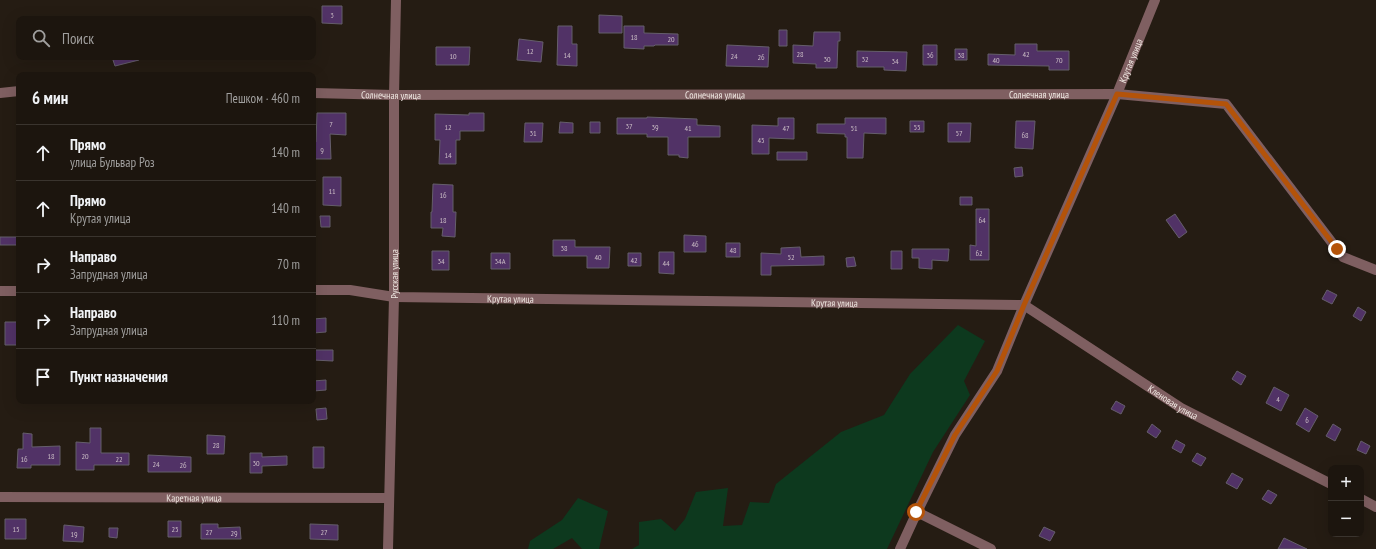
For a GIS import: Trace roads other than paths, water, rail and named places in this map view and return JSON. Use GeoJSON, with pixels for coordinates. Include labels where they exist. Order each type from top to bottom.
{"type":"FeatureCollection","features":[{"type":"Feature","properties":{"kind":"street","name":"Русская улица"},"geometry":{"type":"LineString","coordinates":[[388,549],[394,297],[394,94],[396,0]]}},
{"type":"Feature","properties":{"kind":"street","name":"Крутая улица"},"geometry":{"type":"LineString","coordinates":[[316,290],[350,290],[394,297],[1024,305],[1117,94],[1155,0]]}},
{"type":"Feature","properties":{"kind":"street"},"geometry":{"type":"LineString","coordinates":[[0,93],[16,90]]}},
{"type":"Feature","properties":{"kind":"street","name":"Солнечная улица"},"geometry":{"type":"LineString","coordinates":[[316,93],[1117,94],[1226,104],[1343,257],[1376,270]]}},
{"type":"Feature","properties":{"kind":"street"},"geometry":{"type":"LineString","coordinates":[[0,291],[16,291]]}},
{"type":"Feature","properties":{"kind":"street"},"geometry":{"type":"LineString","coordinates":[[900,549],[916,512],[955,435],[997,371],[1024,305]]}},
{"type":"Feature","properties":{"kind":"street","name":"Кленовая улица"},"geometry":{"type":"LineString","coordinates":[[1024,305],[1181,408],[1328,482]]}},
{"type":"Feature","properties":{"kind":"street","name":"Каретная улица"},"geometry":{"type":"LineString","coordinates":[[0,497],[389,498]]}},
{"type":"Feature","properties":{"kind":"street"},"geometry":{"type":"LineString","coordinates":[[1364,501],[1376,507]]}},
{"type":"Feature","properties":{"kind":"street"},"geometry":{"type":"LineString","coordinates":[[916,512],[991,549]]}}]}
